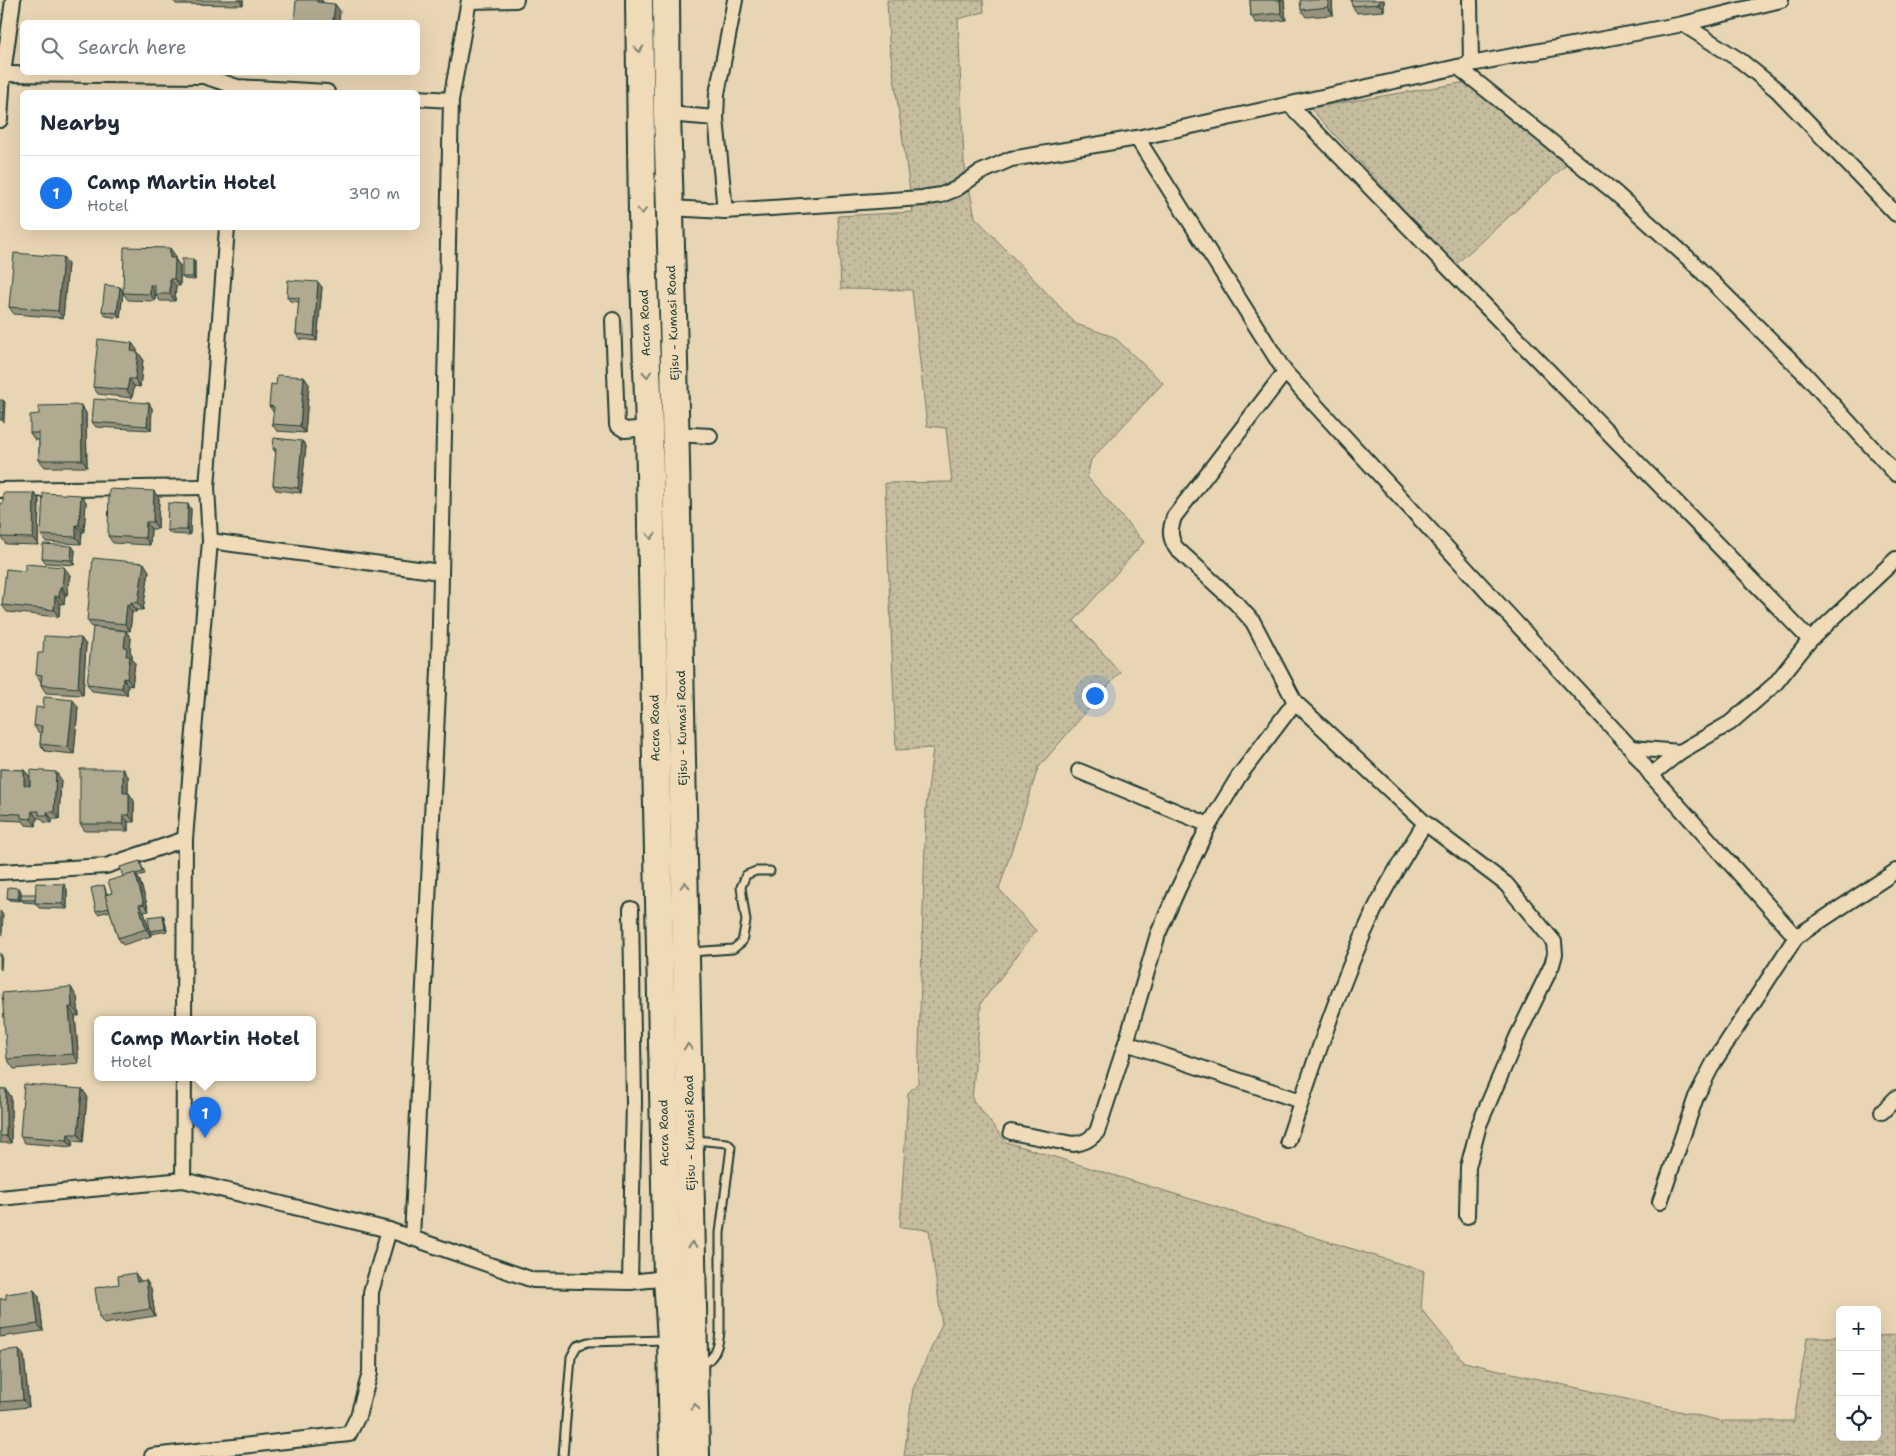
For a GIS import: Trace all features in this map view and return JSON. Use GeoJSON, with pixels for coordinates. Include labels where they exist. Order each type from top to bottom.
{"type":"FeatureCollection","features":[{"type":"Feature","properties":{"kind":"highway","name":"Accra Road"},"geometry":{"type":"LineString","coordinates":[[639,0],[643,289],[649,428],[667,1278],[671,1340],[673,1456]]}},
{"type":"Feature","properties":{"kind":"highway","name":"Ejisu - Kumasi Road"},"geometry":{"type":"LineString","coordinates":[[666,0],[696,1456]]}},
{"type":"Feature","properties":{"kind":"street"},"geometry":{"type":"LineString","coordinates":[[0,120],[3,74],[13,0]]}},
{"type":"Feature","properties":{"kind":"street"},"geometry":{"type":"LineString","coordinates":[[412,1238],[438,680],[451,100],[469,0],[516,0]]}},
{"type":"Feature","properties":{"kind":"street"},"geometry":{"type":"LineString","coordinates":[[725,212],[716,118],[717,94],[735,0]]}},
{"type":"Feature","properties":{"kind":"street"},"geometry":{"type":"LineString","coordinates":[[1465,65],[1470,0]]}},
{"type":"Feature","properties":{"kind":"street"},"geometry":{"type":"LineString","coordinates":[[669,208],[725,212],[941,195],[956,189],[979,173],[1011,159],[1136,138],[1465,65],[1683,24],[1780,0]]}},
{"type":"Feature","properties":{"kind":"street"},"geometry":{"type":"LineString","coordinates":[[1683,24],[1742,61],[1777,90],[1896,214]]}},
{"type":"Feature","properties":{"kind":"street"},"geometry":{"type":"LineString","coordinates":[[1465,65],[1613,191],[1688,258],[1805,374],[1896,474]]}},
{"type":"Feature","properties":{"kind":"street"},"geometry":{"type":"LineString","coordinates":[[3,74],[20,74]]}},
{"type":"Feature","properties":{"kind":"street"},"geometry":{"type":"LineString","coordinates":[[104,75],[204,76],[237,90]]}},
{"type":"Feature","properties":{"kind":"street"},"geometry":{"type":"LineString","coordinates":[[420,98],[451,100]]}},
{"type":"Feature","properties":{"kind":"street"},"geometry":{"type":"LineString","coordinates":[[1290,105],[1810,640]]}},
{"type":"Feature","properties":{"kind":"street"},"geometry":{"type":"LineString","coordinates":[[667,114],[716,118]]}},
{"type":"Feature","properties":{"kind":"street"},"geometry":{"type":"LineString","coordinates":[[1136,138],[1285,372],[1630,748],[1651,775],[1796,937]]}},
{"type":"Feature","properties":{"kind":"street"},"geometry":{"type":"LineString","coordinates":[[184,1016],[185,838],[210,541],[207,487],[227,230]]}},
{"type":"Feature","properties":{"kind":"street"},"geometry":{"type":"LineString","coordinates":[[613,320],[617,425],[625,430],[649,428]]}},
{"type":"Feature","properties":{"kind":"street"},"geometry":{"type":"LineString","coordinates":[[1285,372],[1174,517],[1170,529],[1170,537],[1176,548],[1236,603],[1253,622],[1294,702],[1425,824],[1506,884],[1554,942],[1555,954],[1552,965],[1517,1037],[1479,1125],[1468,1167],[1467,1216]]}},
{"type":"Feature","properties":{"kind":"street"},"geometry":{"type":"LineString","coordinates":[[675,434],[710,436]]}},
{"type":"Feature","properties":{"kind":"street"},"geometry":{"type":"LineString","coordinates":[[0,490],[207,487]]}},
{"type":"Feature","properties":{"kind":"street"},"geometry":{"type":"LineString","coordinates":[[210,541],[440,572]]}},
{"type":"Feature","properties":{"kind":"street"},"geometry":{"type":"LineString","coordinates":[[1651,775],[1680,752],[1730,722],[1775,684],[1810,640],[1896,559]]}},
{"type":"Feature","properties":{"kind":"street"},"geometry":{"type":"LineString","coordinates":[[1012,1132],[1073,1144],[1090,1140],[1097,1132],[1126,1043],[1158,934],[1209,825],[1238,776],[1294,702]]}},
{"type":"Feature","properties":{"kind":"street"},"geometry":{"type":"LineString","coordinates":[[1630,748],[1680,752]]}},
{"type":"Feature","properties":{"kind":"street"},"geometry":{"type":"LineString","coordinates":[[1079,771],[1209,825]]}},
{"type":"Feature","properties":{"kind":"street"},"geometry":{"type":"LineString","coordinates":[[1288,1141],[1337,998],[1374,912],[1399,865],[1425,824]]}},
{"type":"Feature","properties":{"kind":"street"},"geometry":{"type":"LineString","coordinates":[[0,872],[106,866],[185,838]]}},
{"type":"Feature","properties":{"kind":"street"},"geometry":{"type":"LineString","coordinates":[[1660,1202],[1696,1097],[1714,1062],[1796,937],[1896,871]]}},
{"type":"Feature","properties":{"kind":"street"},"geometry":{"type":"LineString","coordinates":[[630,1282],[634,1102],[631,909]]}},
{"type":"Feature","properties":{"kind":"street"},"geometry":{"type":"LineString","coordinates":[[1126,1043],[1301,1101]]}},
{"type":"Feature","properties":{"kind":"street"},"geometry":{"type":"LineString","coordinates":[[183,1180],[184,1081]]}},
{"type":"Feature","properties":{"kind":"street"},"geometry":{"type":"LineString","coordinates":[[1882,1112],[1896,1098]]}},
{"type":"Feature","properties":{"kind":"street"},"geometry":{"type":"LineString","coordinates":[[0,1198],[183,1180],[389,1230],[533,1280],[630,1282],[667,1278]]}},
{"type":"Feature","properties":{"kind":"street"},"geometry":{"type":"LineString","coordinates":[[152,1456],[349,1434],[358,1416],[370,1374],[371,1292],[389,1230]]}},
{"type":"Feature","properties":{"kind":"lane"},"geometry":{"type":"LineString","coordinates":[[686,952],[733,949],[742,942],[746,921],[741,887],[746,874],[756,871],[770,871]]}},
{"type":"Feature","properties":{"kind":"lane"},"geometry":{"type":"LineString","coordinates":[[690,1140],[727,1143],[731,1148],[720,1233],[719,1345],[711,1360],[695,1366]]}},
{"type":"Feature","properties":{"kind":"lane"},"geometry":{"type":"LineString","coordinates":[[563,1456],[571,1357],[577,1346],[588,1342],[671,1340]]}},
{"type":"Feature","properties":{"kind":"shaded area"},"geometry":{"type":"Polygon","coordinates":[[[887,0],[983,0],[984,12],[958,19],[964,162],[975,217],[1076,324],[1114,337],[1163,383],[1091,460],[1087,477],[1144,542],[1074,621],[1120,672],[1038,768],[999,889],[1036,931],[981,1003],[972,1099],[1006,1142],[1424,1271],[1421,1309],[1464,1362],[1722,1421],[1794,1421],[1807,1337],[1836,1337],[1836,1441],[1881,1441],[1881,1336],[1896,1335],[1896,1456],[904,1456],[913,1389],[942,1324],[929,1230],[900,1227],[908,1093],[918,1083],[926,808],[933,748],[896,750],[885,483],[952,482],[946,428],[927,426],[912,290],[841,289],[838,216],[913,212],[889,42],[887,0]]]}},
{"type":"Feature","properties":{"kind":"shaded area"},"geometry":{"type":"Polygon","coordinates":[[[1467,82],[1566,165],[1455,265],[1310,108],[1467,82]]]}},
{"type":"Feature","properties":{"kind":"building"},"geometry":{"type":"Polygon","coordinates":[[[296,0],[317,0],[317,2],[335,4],[333,20],[294,20],[296,0]]]}},
{"type":"Feature","properties":{"kind":"building"},"geometry":{"type":"Polygon","coordinates":[[[1250,0],[1280,0],[1281,13],[1251,16],[1250,0]]]}},
{"type":"Feature","properties":{"kind":"building"},"geometry":{"type":"Polygon","coordinates":[[[1300,0],[1328,0],[1328,7],[1301,10],[1300,0]]]}},
{"type":"Feature","properties":{"kind":"building"},"geometry":{"type":"Polygon","coordinates":[[[1351,0],[1379,0],[1379,4],[1352,6],[1351,0]]]}},
{"type":"Feature","properties":{"kind":"building"},"geometry":{"type":"Polygon","coordinates":[[[124,247],[170,248],[170,258],[175,258],[174,279],[170,279],[170,294],[155,294],[155,285],[150,285],[150,294],[123,293],[124,247]]]}},
{"type":"Feature","properties":{"kind":"building"},"geometry":{"type":"Polygon","coordinates":[[[14,253],[63,257],[58,311],[9,307],[14,253]]]}},
{"type":"Feature","properties":{"kind":"building"},"geometry":{"type":"Polygon","coordinates":[[[182,259],[193,259],[193,277],[182,277],[182,259]]]}},
{"type":"Feature","properties":{"kind":"building"},"geometry":{"type":"Polygon","coordinates":[[[288,280],[318,282],[314,336],[296,334],[299,298],[287,297],[288,280]]]}},
{"type":"Feature","properties":{"kind":"building"},"geometry":{"type":"Polygon","coordinates":[[[105,285],[120,287],[117,313],[102,311],[105,285]]]}},
{"type":"Feature","properties":{"kind":"building"},"geometry":{"type":"Polygon","coordinates":[[[98,339],[132,343],[131,351],[138,352],[135,379],[129,379],[127,390],[93,387],[98,339]]]}},
{"type":"Feature","properties":{"kind":"building"},"geometry":{"type":"Polygon","coordinates":[[[277,375],[304,377],[300,426],[272,424],[274,407],[269,406],[271,384],[276,385],[277,375]]]}},
{"type":"Feature","properties":{"kind":"building"},"geometry":{"type":"Polygon","coordinates":[[[94,399],[149,403],[147,426],[92,422],[94,399]]]}},
{"type":"Feature","properties":{"kind":"building"},"geometry":{"type":"Polygon","coordinates":[[[0,400],[3,400],[2,420],[0,420],[0,400]]]}},
{"type":"Feature","properties":{"kind":"building"},"geometry":{"type":"Polygon","coordinates":[[[81,405],[82,460],[39,460],[39,433],[30,433],[30,415],[39,414],[39,406],[81,405]]]}},
{"type":"Feature","properties":{"kind":"building"},"geometry":{"type":"Polygon","coordinates":[[[274,438],[302,441],[298,488],[273,485],[276,449],[273,449],[274,438]]]}},
{"type":"Feature","properties":{"kind":"building"},"geometry":{"type":"Polygon","coordinates":[[[109,489],[154,491],[153,522],[146,522],[145,538],[108,536],[109,489]]]}},
{"type":"Feature","properties":{"kind":"building"},"geometry":{"type":"Polygon","coordinates":[[[3,493],[34,493],[33,538],[1,537],[0,504],[3,504],[3,493]]]}},
{"type":"Feature","properties":{"kind":"building"},"geometry":{"type":"Polygon","coordinates":[[[43,493],[81,495],[79,525],[76,525],[76,537],[41,535],[43,493]]]}},
{"type":"Feature","properties":{"kind":"building"},"geometry":{"type":"Polygon","coordinates":[[[168,503],[188,504],[187,530],[167,530],[168,503]]]}},
{"type":"Feature","properties":{"kind":"building"},"geometry":{"type":"Polygon","coordinates":[[[43,544],[72,546],[71,560],[42,558],[43,544]]]}},
{"type":"Feature","properties":{"kind":"building"},"geometry":{"type":"Polygon","coordinates":[[[93,558],[144,563],[138,603],[131,602],[131,605],[127,604],[125,624],[87,620],[93,558]]]}},
{"type":"Feature","properties":{"kind":"building"},"geometry":{"type":"Polygon","coordinates":[[[25,564],[64,567],[62,588],[60,587],[59,597],[55,596],[54,610],[2,605],[6,569],[25,571],[25,564]]]}},
{"type":"Feature","properties":{"kind":"building"},"geometry":{"type":"Polygon","coordinates":[[[93,627],[126,631],[124,647],[127,648],[126,656],[130,656],[127,679],[123,678],[122,688],[87,684],[93,627]]]}},
{"type":"Feature","properties":{"kind":"building"},"geometry":{"type":"Polygon","coordinates":[[[44,636],[81,638],[78,688],[41,685],[42,675],[36,674],[38,653],[43,653],[44,636]]]}},
{"type":"Feature","properties":{"kind":"building"},"geometry":{"type":"Polygon","coordinates":[[[44,697],[73,700],[68,747],[40,744],[42,726],[34,726],[36,707],[43,708],[44,697]]]}},
{"type":"Feature","properties":{"kind":"building"},"geometry":{"type":"Polygon","coordinates":[[[0,769],[24,770],[24,785],[30,786],[30,770],[56,772],[54,812],[47,812],[47,815],[39,815],[39,811],[32,811],[31,819],[21,818],[21,814],[0,813],[0,769]]]}},
{"type":"Feature","properties":{"kind":"building"},"geometry":{"type":"Polygon","coordinates":[[[80,769],[123,769],[123,793],[129,793],[129,815],[123,815],[123,824],[80,824],[80,769]]]}},
{"type":"Feature","properties":{"kind":"building"},"geometry":{"type":"Polygon","coordinates":[[[140,861],[143,872],[123,877],[120,867],[140,861]]]}},
{"type":"Feature","properties":{"kind":"building"},"geometry":{"type":"Polygon","coordinates":[[[135,873],[144,904],[139,905],[146,929],[118,938],[105,895],[112,893],[108,881],[135,873]]]}},
{"type":"Feature","properties":{"kind":"building"},"geometry":{"type":"Polygon","coordinates":[[[36,883],[64,884],[63,904],[35,903],[36,883]]]}},
{"type":"Feature","properties":{"kind":"building"},"geometry":{"type":"Polygon","coordinates":[[[104,885],[109,908],[96,911],[91,888],[104,885]]]}},
{"type":"Feature","properties":{"kind":"building"},"geometry":{"type":"Polygon","coordinates":[[[8,887],[19,888],[18,899],[7,898],[8,887]]]}},
{"type":"Feature","properties":{"kind":"building"},"geometry":{"type":"Polygon","coordinates":[[[21,894],[36,894],[35,900],[21,900],[21,894]]]}},
{"type":"Feature","properties":{"kind":"building"},"geometry":{"type":"Polygon","coordinates":[[[163,915],[165,929],[150,931],[148,917],[163,915]]]}},
{"type":"Feature","properties":{"kind":"building"},"geometry":{"type":"Polygon","coordinates":[[[71,987],[72,1007],[69,1007],[73,1054],[7,1059],[2,993],[71,987]]]}},
{"type":"Feature","properties":{"kind":"building"},"geometry":{"type":"Polygon","coordinates":[[[24,1084],[82,1089],[78,1134],[68,1134],[67,1140],[20,1136],[24,1084]]]}},
{"type":"Feature","properties":{"kind":"building"},"geometry":{"type":"Polygon","coordinates":[[[0,1089],[6,1089],[6,1136],[0,1136],[0,1089]]]}},
{"type":"Feature","properties":{"kind":"building"},"geometry":{"type":"Polygon","coordinates":[[[135,1273],[137,1282],[146,1280],[150,1309],[99,1317],[95,1288],[119,1284],[118,1276],[135,1273]]]}},
{"type":"Feature","properties":{"kind":"building"},"geometry":{"type":"Polygon","coordinates":[[[34,1290],[38,1324],[0,1329],[0,1299],[6,1299],[6,1294],[34,1290]]]}},
{"type":"Feature","properties":{"kind":"building"},"geometry":{"type":"Polygon","coordinates":[[[19,1349],[23,1400],[0,1402],[0,1351],[19,1349]]]}},
{"type":"Feature","properties":{"kind":"place","name":"Camp Martin Hotel"},"geometry":{"type":"Point","coordinates":[205,1138]}}]}
